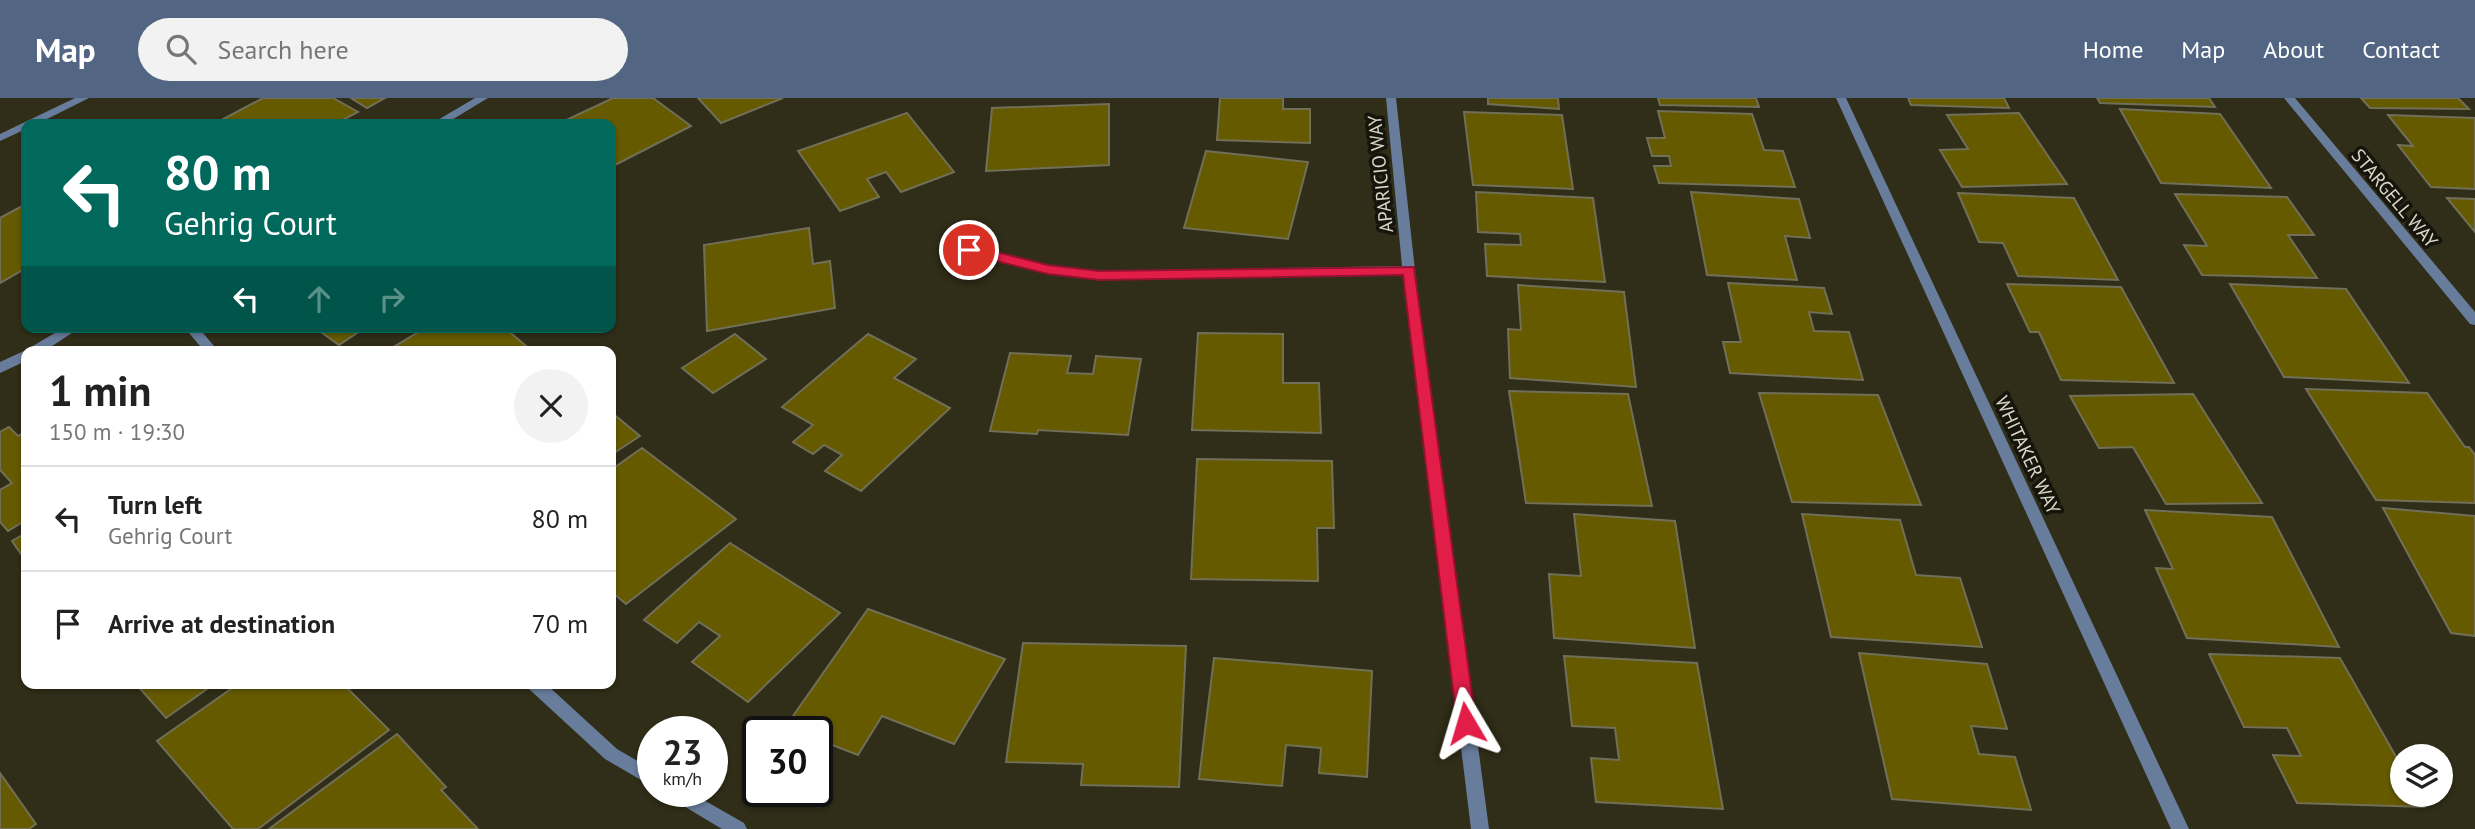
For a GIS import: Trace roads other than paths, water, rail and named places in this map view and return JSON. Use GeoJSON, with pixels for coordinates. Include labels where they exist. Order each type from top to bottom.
{"type":"FeatureCollection","features":[{"type":"Feature","properties":{"kind":"street"},"geometry":{"type":"LineString","coordinates":[[40,119],[84,98]]}},
{"type":"Feature","properties":{"kind":"street"},"geometry":{"type":"LineString","coordinates":[[446,119],[483,98]]}},
{"type":"Feature","properties":{"kind":"street","name":"APARICIO WAY"},"geometry":{"type":"LineString","coordinates":[[1391,98],[1409,270],[1480,829]]}},
{"type":"Feature","properties":{"kind":"street","name":"WHITAKER WAY"},"geometry":{"type":"LineString","coordinates":[[1841,98],[2180,829]]}},
{"type":"Feature","properties":{"kind":"street","name":"STARGELL WAY"},"geometry":{"type":"LineString","coordinates":[[2289,98],[2475,321]]}},
{"type":"Feature","properties":{"kind":"street"},"geometry":{"type":"LineString","coordinates":[[0,138],[21,128]]}},
{"type":"Feature","properties":{"kind":"street"},"geometry":{"type":"LineString","coordinates":[[969,250],[1048,270],[1099,275],[1409,270]]}},
{"type":"Feature","properties":{"kind":"street"},"geometry":{"type":"LineString","coordinates":[[42,346],[65,333]]}},
{"type":"Feature","properties":{"kind":"street"},"geometry":{"type":"LineString","coordinates":[[196,333],[207,346]]}},
{"type":"Feature","properties":{"kind":"street"},"geometry":{"type":"LineString","coordinates":[[0,368],[21,358]]}},
{"type":"Feature","properties":{"kind":"street"},"geometry":{"type":"LineString","coordinates":[[540,689],[611,754],[637,769]]}},
{"type":"Feature","properties":{"kind":"street"},"geometry":{"type":"LineString","coordinates":[[700,807],[738,829]]}}]}
